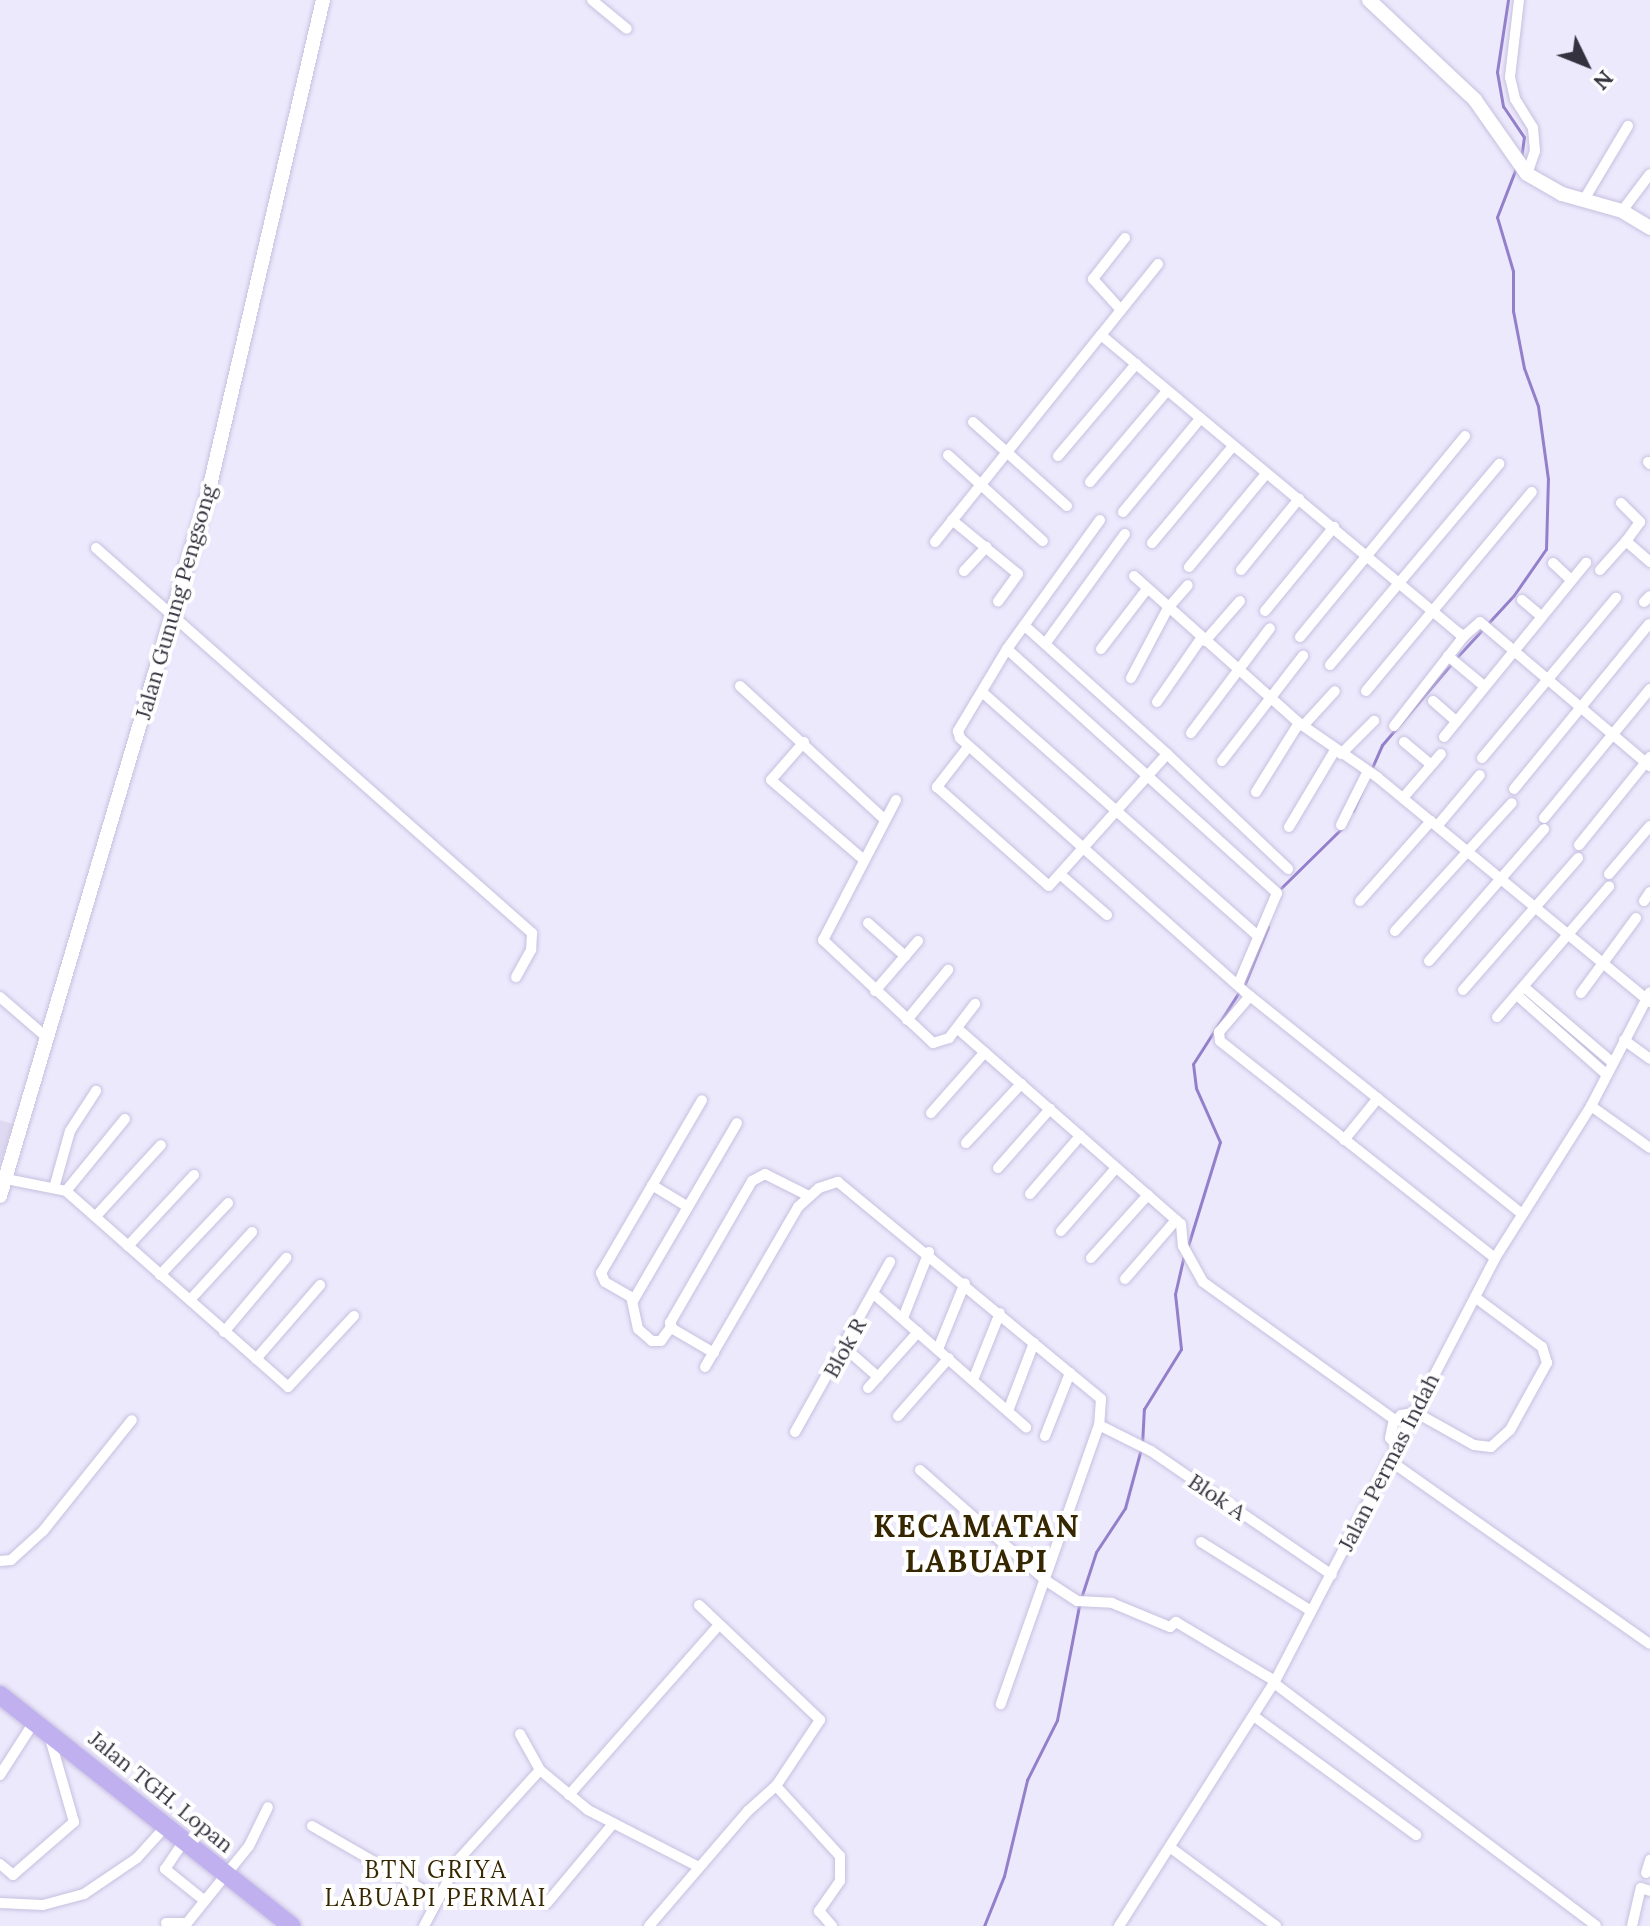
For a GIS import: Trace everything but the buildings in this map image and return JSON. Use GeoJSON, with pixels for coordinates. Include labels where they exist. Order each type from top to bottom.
{"type":"FeatureCollection","features":[{"type":"Feature","properties":{"kind":"highway","name":"Jalan TGH. Lopan"},"geometry":{"type":"LineString","coordinates":[[0,1695],[291,1926]]}},
{"type":"Feature","properties":{"kind":"street","name":"Jalan Gunung Pengsong"},"geometry":{"type":"LineString","coordinates":[[0,1196],[44,1035],[221,443],[323,0]]}},
{"type":"Feature","properties":{"kind":"street"},"geometry":{"type":"LineString","coordinates":[[592,0],[627,29]]}},
{"type":"Feature","properties":{"kind":"street"},"geometry":{"type":"LineString","coordinates":[[1369,0],[1475,100],[1522,168],[1562,194],[1585,198],[1622,211],[1650,228]]}},
{"type":"Feature","properties":{"kind":"street"},"geometry":{"type":"LineString","coordinates":[[1519,0],[1510,77],[1515,99],[1533,128],[1535,151],[1522,168]]}},
{"type":"Feature","properties":{"kind":"street"},"geometry":{"type":"LineString","coordinates":[[1585,198],[1628,126]]}},
{"type":"Feature","properties":{"kind":"street"},"geometry":{"type":"LineString","coordinates":[[1622,211],[1650,174]]}},
{"type":"Feature","properties":{"kind":"street"},"geometry":{"type":"LineString","coordinates":[[1121,310],[1093,279],[1125,238]]}},
{"type":"Feature","properties":{"kind":"street"},"geometry":{"type":"LineString","coordinates":[[935,542],[1004,451],[1158,264]]}},
{"type":"Feature","properties":{"kind":"street"},"geometry":{"type":"LineString","coordinates":[[1101,335],[1464,636]]}},
{"type":"Feature","properties":{"kind":"street"},"geometry":{"type":"LineString","coordinates":[[1058,456],[1136,364]]}},
{"type":"Feature","properties":{"kind":"street"},"geometry":{"type":"LineString","coordinates":[[1090,482],[1167,391]]}},
{"type":"Feature","properties":{"kind":"street"},"geometry":{"type":"LineString","coordinates":[[1123,512],[1200,419]]}},
{"type":"Feature","properties":{"kind":"street"},"geometry":{"type":"LineString","coordinates":[[973,422],[1067,506]]}},
{"type":"Feature","properties":{"kind":"street"},"geometry":{"type":"LineString","coordinates":[[1300,637],[1465,436]]}},
{"type":"Feature","properties":{"kind":"street"},"geometry":{"type":"LineString","coordinates":[[1152,543],[1233,446]]}},
{"type":"Feature","properties":{"kind":"street"},"geometry":{"type":"LineString","coordinates":[[948,455],[1043,541]]}},
{"type":"Feature","properties":{"kind":"street"},"geometry":{"type":"LineString","coordinates":[[1330,665],[1499,464]]}},
{"type":"Feature","properties":{"kind":"street"},"geometry":{"type":"LineString","coordinates":[[1189,567],[1266,474]]}},
{"type":"Feature","properties":{"kind":"street"},"geometry":{"type":"LineString","coordinates":[[1366,691],[1532,492]]}},
{"type":"Feature","properties":{"kind":"street"},"geometry":{"type":"LineString","coordinates":[[1241,570],[1299,499]]}},
{"type":"Feature","properties":{"kind":"street"},"geometry":{"type":"LineString","coordinates":[[1600,570],[1640,522],[1621,503]]}},
{"type":"Feature","properties":{"kind":"street"},"geometry":{"type":"LineString","coordinates":[[952,520],[1018,574],[998,602]]}},
{"type":"Feature","properties":{"kind":"street"},"geometry":{"type":"LineString","coordinates":[[1100,520],[1007,649],[958,731],[968,747],[1244,990],[1521,1213]]}},
{"type":"Feature","properties":{"kind":"street"},"geometry":{"type":"LineString","coordinates":[[1265,611],[1334,527]]}},
{"type":"Feature","properties":{"kind":"street"},"geometry":{"type":"LineString","coordinates":[[1045,644],[1125,534]]}},
{"type":"Feature","properties":{"kind":"street"},"geometry":{"type":"LineString","coordinates":[[1626,541],[1650,562]]}},
{"type":"Feature","properties":{"kind":"street"},"geometry":{"type":"LineString","coordinates":[[964,571],[986,547]]}},
{"type":"Feature","properties":{"kind":"street"},"geometry":{"type":"LineString","coordinates":[[96,548],[532,933],[531,950],[516,977]]}},
{"type":"Feature","properties":{"kind":"street"},"geometry":{"type":"LineString","coordinates":[[1553,563],[1571,580]]}},
{"type":"Feature","properties":{"kind":"street"},"geometry":{"type":"LineString","coordinates":[[1444,737],[1586,563]]}},
{"type":"Feature","properties":{"kind":"street"},"geometry":{"type":"LineString","coordinates":[[1134,576],[1301,724],[1373,774],[1502,878],[1569,938],[1649,998]]}},
{"type":"Feature","properties":{"kind":"street"},"geometry":{"type":"LineString","coordinates":[[1131,678],[1168,608],[1188,585]]}},
{"type":"Feature","properties":{"kind":"street"},"geometry":{"type":"LineString","coordinates":[[1101,649],[1147,589]]}},
{"type":"Feature","properties":{"kind":"street"},"geometry":{"type":"LineString","coordinates":[[1482,758],[1616,598]]}},
{"type":"Feature","properties":{"kind":"street"},"geometry":{"type":"LineString","coordinates":[[1522,600],[1541,616]]}},
{"type":"Feature","properties":{"kind":"street"},"geometry":{"type":"LineString","coordinates":[[1157,702],[1203,639],[1240,601]]}},
{"type":"Feature","properties":{"kind":"street"},"geometry":{"type":"LineString","coordinates":[[1514,789],[1649,624]]}},
{"type":"Feature","properties":{"kind":"street"},"geometry":{"type":"LineString","coordinates":[[1025,626],[1288,869]]}},
{"type":"Feature","properties":{"kind":"street"},"geometry":{"type":"LineString","coordinates":[[1394,726],[1454,660],[1464,636],[1484,626],[1649,762],[1579,845]]}},
{"type":"Feature","properties":{"kind":"street"},"geometry":{"type":"LineString","coordinates":[[1191,733],[1236,668],[1270,628]]}},
{"type":"Feature","properties":{"kind":"street"},"geometry":{"type":"LineString","coordinates":[[1007,649],[1277,893],[1258,936],[1244,990],[1219,1032],[1220,1041],[1495,1258]]}},
{"type":"Feature","properties":{"kind":"street"},"geometry":{"type":"LineString","coordinates":[[1222,761],[1269,695],[1303,656]]}},
{"type":"Feature","properties":{"kind":"street"},"geometry":{"type":"LineString","coordinates":[[1454,660],[1484,686]]}},
{"type":"Feature","properties":{"kind":"street"},"geometry":{"type":"LineString","coordinates":[[740,686],[885,820]]}},
{"type":"Feature","properties":{"kind":"street"},"geometry":{"type":"LineString","coordinates":[[1429,961],[1502,878],[1612,733],[1650,689]]}},
{"type":"Feature","properties":{"kind":"street"},"geometry":{"type":"LineString","coordinates":[[1256,792],[1301,724],[1335,691]]}},
{"type":"Feature","properties":{"kind":"street"},"geometry":{"type":"LineString","coordinates":[[982,692],[1258,936]]}},
{"type":"Feature","properties":{"kind":"street"},"geometry":{"type":"LineString","coordinates":[[1433,701],[1456,721]]}},
{"type":"Feature","properties":{"kind":"street"},"geometry":{"type":"LineString","coordinates":[[1289,827],[1338,752],[1374,721]]}},
{"type":"Feature","properties":{"kind":"street"},"geometry":{"type":"LineString","coordinates":[[804,742],[771,780],[864,860]]}},
{"type":"Feature","properties":{"kind":"street"},"geometry":{"type":"LineString","coordinates":[[1404,742],[1431,765]]}},
{"type":"Feature","properties":{"kind":"street"},"geometry":{"type":"LineString","coordinates":[[968,747],[938,788],[1048,885],[1061,875],[1167,754]]}},
{"type":"Feature","properties":{"kind":"street"},"geometry":{"type":"LineString","coordinates":[[1403,798],[1441,754]]}},
{"type":"Feature","properties":{"kind":"street"},"geometry":{"type":"LineString","coordinates":[[1341,825],[1373,774]]}},
{"type":"Feature","properties":{"kind":"street"},"geometry":{"type":"LineString","coordinates":[[1360,901],[1480,775]]}},
{"type":"Feature","properties":{"kind":"street"},"geometry":{"type":"LineString","coordinates":[[896,800],[823,940],[907,1020],[939,1045],[958,1029],[975,1004]]}},
{"type":"Feature","properties":{"kind":"street"},"geometry":{"type":"LineString","coordinates":[[1395,931],[1512,803]]}},
{"type":"Feature","properties":{"kind":"street"},"geometry":{"type":"LineString","coordinates":[[1609,874],[1650,826]]}},
{"type":"Feature","properties":{"kind":"street"},"geometry":{"type":"LineString","coordinates":[[1463,990],[1578,858]]}},
{"type":"Feature","properties":{"kind":"street"},"geometry":{"type":"LineString","coordinates":[[1061,875],[1107,915]]}},
{"type":"Feature","properties":{"kind":"street"},"geometry":{"type":"LineString","coordinates":[[1497,1017],[1569,938],[1609,887]]}},
{"type":"Feature","properties":{"kind":"street"},"geometry":{"type":"LineString","coordinates":[[1581,993],[1636,918]]}},
{"type":"Feature","properties":{"kind":"street"},"geometry":{"type":"LineString","coordinates":[[868,923],[905,956]]}},
{"type":"Feature","properties":{"kind":"street"},"geometry":{"type":"LineString","coordinates":[[875,991],[918,941]]}},
{"type":"Feature","properties":{"kind":"street"},"geometry":{"type":"LineString","coordinates":[[907,1020],[948,970]]}},
{"type":"Feature","properties":{"kind":"street"},"geometry":{"type":"LineString","coordinates":[[1521,991],[1613,1063]]}},
{"type":"Feature","properties":{"kind":"street"},"geometry":{"type":"LineString","coordinates":[[1521,991],[1607,1075]]}},
{"type":"Feature","properties":{"kind":"street"},"geometry":{"type":"LineString","coordinates":[[0,997],[44,1035]]}},
{"type":"Feature","properties":{"kind":"street","name":"Jalan Permas Indah"},"geometry":{"type":"LineString","coordinates":[[1119,1926],[1275,1682],[1495,1258],[1591,1106],[1649,998]]}},
{"type":"Feature","properties":{"kind":"street"},"geometry":{"type":"LineString","coordinates":[[958,1029],[1176,1220],[1183,1229],[1186,1250],[1203,1282],[1395,1420]]}},
{"type":"Feature","properties":{"kind":"street"},"geometry":{"type":"LineString","coordinates":[[1624,1040],[1650,1059]]}},
{"type":"Feature","properties":{"kind":"street"},"geometry":{"type":"LineString","coordinates":[[931,1113],[985,1052]]}},
{"type":"Feature","properties":{"kind":"street"},"geometry":{"type":"LineString","coordinates":[[966,1143],[1021,1084]]}},
{"type":"Feature","properties":{"kind":"street"},"geometry":{"type":"LineString","coordinates":[[54,1188],[70,1131],[96,1091]]}},
{"type":"Feature","properties":{"kind":"street"},"geometry":{"type":"LineString","coordinates":[[1344,1140],[1378,1098]]}},
{"type":"Feature","properties":{"kind":"street"},"geometry":{"type":"LineString","coordinates":[[702,1100],[601,1273],[633,1301],[638,1329],[652,1341],[661,1341],[757,1175],[765,1174],[809,1196]]}},
{"type":"Feature","properties":{"kind":"street"},"geometry":{"type":"LineString","coordinates":[[1591,1106],[1650,1148]]}},
{"type":"Feature","properties":{"kind":"street"},"geometry":{"type":"LineString","coordinates":[[998,1168],[1050,1109]]}},
{"type":"Feature","properties":{"kind":"street"},"geometry":{"type":"LineString","coordinates":[[66,1191],[125,1119]]}},
{"type":"Feature","properties":{"kind":"street"},"geometry":{"type":"LineString","coordinates":[[633,1301],[737,1123]]}},
{"type":"Feature","properties":{"kind":"street"},"geometry":{"type":"LineString","coordinates":[[1030,1194],[1080,1136]]}},
{"type":"Feature","properties":{"kind":"street"},"geometry":{"type":"LineString","coordinates":[[96,1216],[161,1145]]}},
{"type":"Feature","properties":{"kind":"street"},"geometry":{"type":"LineString","coordinates":[[1061,1231],[1116,1168]]}},
{"type":"Feature","properties":{"kind":"street"},"geometry":{"type":"LineString","coordinates":[[128,1246],[194,1175]]}},
{"type":"Feature","properties":{"kind":"street"},"geometry":{"type":"LineString","coordinates":[[6,1179],[66,1191],[224,1332],[293,1386],[354,1316]]}},
{"type":"Feature","properties":{"kind":"street"},"geometry":{"type":"LineString","coordinates":[[705,1367],[809,1196],[829,1183],[842,1183],[929,1252],[1103,1401],[1099,1425],[1001,1704]]}},
{"type":"Feature","properties":{"kind":"street"},"geometry":{"type":"LineString","coordinates":[[652,1185],[688,1207]]}},
{"type":"Feature","properties":{"kind":"street"},"geometry":{"type":"LineString","coordinates":[[1091,1258],[1148,1195]]}},
{"type":"Feature","properties":{"kind":"street"},"geometry":{"type":"LineString","coordinates":[[160,1275],[228,1203]]}},
{"type":"Feature","properties":{"kind":"street"},"geometry":{"type":"LineString","coordinates":[[1125,1279],[1176,1220]]}},
{"type":"Feature","properties":{"kind":"street"},"geometry":{"type":"LineString","coordinates":[[190,1300],[252,1232]]}},
{"type":"Feature","properties":{"kind":"street"},"geometry":{"type":"LineString","coordinates":[[903,1318],[929,1252]]}},
{"type":"Feature","properties":{"kind":"street"},"geometry":{"type":"LineString","coordinates":[[224,1332],[286,1258]]}},
{"type":"Feature","properties":{"kind":"street","name":"Blok R"},"geometry":{"type":"LineString","coordinates":[[795,1432],[875,1295],[890,1262]]}},
{"type":"Feature","properties":{"kind":"street"},"geometry":{"type":"LineString","coordinates":[[938,1349],[965,1283]]}},
{"type":"Feature","properties":{"kind":"street"},"geometry":{"type":"LineString","coordinates":[[256,1359],[320,1285]]}},
{"type":"Feature","properties":{"kind":"street"},"geometry":{"type":"LineString","coordinates":[[875,1295],[1026,1427]]}},
{"type":"Feature","properties":{"kind":"street"},"geometry":{"type":"LineString","coordinates":[[1396,1445],[1390,1435],[1395,1420],[1413,1412],[1474,1445],[1491,1447],[1510,1430],[1547,1363],[1542,1347],[1476,1298]]}},
{"type":"Feature","properties":{"kind":"street"},"geometry":{"type":"LineString","coordinates":[[973,1380],[1000,1313]]}},
{"type":"Feature","properties":{"kind":"street"},"geometry":{"type":"LineString","coordinates":[[671,1327],[714,1353]]}},
{"type":"Feature","properties":{"kind":"street"},"geometry":{"type":"LineString","coordinates":[[868,1388],[918,1332]]}},
{"type":"Feature","properties":{"kind":"street"},"geometry":{"type":"LineString","coordinates":[[1008,1411],[1034,1343]]}},
{"type":"Feature","properties":{"kind":"street"},"geometry":{"type":"LineString","coordinates":[[845,1348],[878,1377]]}},
{"type":"Feature","properties":{"kind":"street"},"geometry":{"type":"LineString","coordinates":[[898,1416],[949,1358]]}},
{"type":"Feature","properties":{"kind":"street"},"geometry":{"type":"LineString","coordinates":[[1045,1436],[1070,1373]]}},
{"type":"Feature","properties":{"kind":"street"},"geometry":{"type":"LineString","coordinates":[[0,1561],[11,1560],[43,1531],[132,1420]]}},
{"type":"Feature","properties":{"kind":"street","name":"Blok A"},"geometry":{"type":"LineString","coordinates":[[1099,1425],[1151,1451],[1332,1575]]}},
{"type":"Feature","properties":{"kind":"street"},"geometry":{"type":"LineString","coordinates":[[1389,1460],[1650,1644]]}},
{"type":"Feature","properties":{"kind":"street"},"geometry":{"type":"LineString","coordinates":[[920,1470],[1045,1580],[1080,1603],[1112,1603],[1170,1627],[1176,1622],[1275,1682],[1596,1926]]}},
{"type":"Feature","properties":{"kind":"street"},"geometry":{"type":"LineString","coordinates":[[1201,1542],[1311,1611]]}},
{"type":"Feature","properties":{"kind":"street"},"geometry":{"type":"LineString","coordinates":[[649,1926],[699,1867],[776,1786],[822,1724],[699,1605]]}},
{"type":"Feature","properties":{"kind":"street"},"geometry":{"type":"LineString","coordinates":[[569,1795],[719,1625]]}},
{"type":"Feature","properties":{"kind":"street"},"geometry":{"type":"LineString","coordinates":[[1255,1717],[1416,1835]]}},
{"type":"Feature","properties":{"kind":"street"},"geometry":{"type":"LineString","coordinates":[[0,1775],[42,1728],[74,1822],[13,1875],[0,1864]]}},
{"type":"Feature","properties":{"kind":"street"},"geometry":{"type":"LineString","coordinates":[[520,1734],[540,1770],[569,1795],[612,1825],[699,1867]]}},
{"type":"Feature","properties":{"kind":"street"},"geometry":{"type":"LineString","coordinates":[[424,1926],[460,1858],[540,1770]]}},
{"type":"Feature","properties":{"kind":"street"},"geometry":{"type":"LineString","coordinates":[[776,1786],[840,1856],[840,1881],[819,1911],[832,1926]]}},
{"type":"Feature","properties":{"kind":"street"},"geometry":{"type":"LineString","coordinates":[[166,1923],[187,1923],[228,1875],[268,1807]]}},
{"type":"Feature","properties":{"kind":"street"},"geometry":{"type":"LineString","coordinates":[[547,1903],[612,1825]]}},
{"type":"Feature","properties":{"kind":"street"},"geometry":{"type":"LineString","coordinates":[[0,1903],[43,1905],[84,1894],[137,1858],[166,1826]]}},
{"type":"Feature","properties":{"kind":"street"},"geometry":{"type":"LineString","coordinates":[[312,1826],[439,1899]]}},
{"type":"Feature","properties":{"kind":"street"},"geometry":{"type":"LineString","coordinates":[[184,1841],[165,1869],[205,1901]]}},
{"type":"Feature","properties":{"kind":"street"},"geometry":{"type":"LineString","coordinates":[[1171,1848],[1276,1926]]}},
{"type":"Feature","properties":{"kind":"street"},"geometry":{"type":"LineString","coordinates":[[1646,1873],[1650,1860]]}},
{"type":"Feature","properties":{"kind":"street"},"geometry":{"type":"LineString","coordinates":[[1632,1926],[1641,1888],[1650,1891]]}},
{"type":"Feature","properties":{"kind":"shaded area"},"geometry":{"type":"Polygon","coordinates":[[[0,1120],[13,1124],[0,1164],[0,1120]]]}},
{"type":"Feature","properties":{"kind":"waterway"},"geometry":{"type":"LineString","coordinates":[[1508,0],[1497,72],[1503,106],[1524,137],[1521,158]]}},
{"type":"Feature","properties":{"kind":"waterway"},"geometry":{"type":"LineString","coordinates":[[1457,657],[1514,595],[1546,549],[1548,479],[1538,406],[1524,368],[1513,311],[1513,271],[1497,217],[1516,168]]}},
{"type":"Feature","properties":{"kind":"waterway"},"geometry":{"type":"LineString","coordinates":[[1353,811],[1382,745],[1452,663]]}},
{"type":"Feature","properties":{"kind":"waterway"},"geometry":{"type":"LineString","coordinates":[[1280,889],[1342,828]]}},
{"type":"Feature","properties":{"kind":"waterway"},"geometry":{"type":"LineString","coordinates":[[1244,986],[1268,927]]}},
{"type":"Feature","properties":{"kind":"waterway"},"geometry":{"type":"LineString","coordinates":[[1187,1249],[1220,1142],[1196,1088],[1193,1064],[1239,992]]}},
{"type":"Feature","properties":{"kind":"waterway"},"geometry":{"type":"LineString","coordinates":[[1081,1598],[1096,1552],[1125,1508],[1142,1445],[1144,1409],[1181,1349],[1175,1294],[1184,1256]]}},
{"type":"Feature","properties":{"kind":"waterway"},"geometry":{"type":"LineString","coordinates":[[984,1926],[1004,1876],[1027,1780],[1057,1720],[1079,1606]]}},
{"type":"Feature","properties":{"kind":"district","name":"KECAMATAN LABUAPI"},"geometry":{"type":"Point","coordinates":[977,1543]}},
{"type":"Feature","properties":{"kind":"district","name":"BTN GRIYA LABUAPI PERMAI"},"geometry":{"type":"Point","coordinates":[436,1884]}}]}
